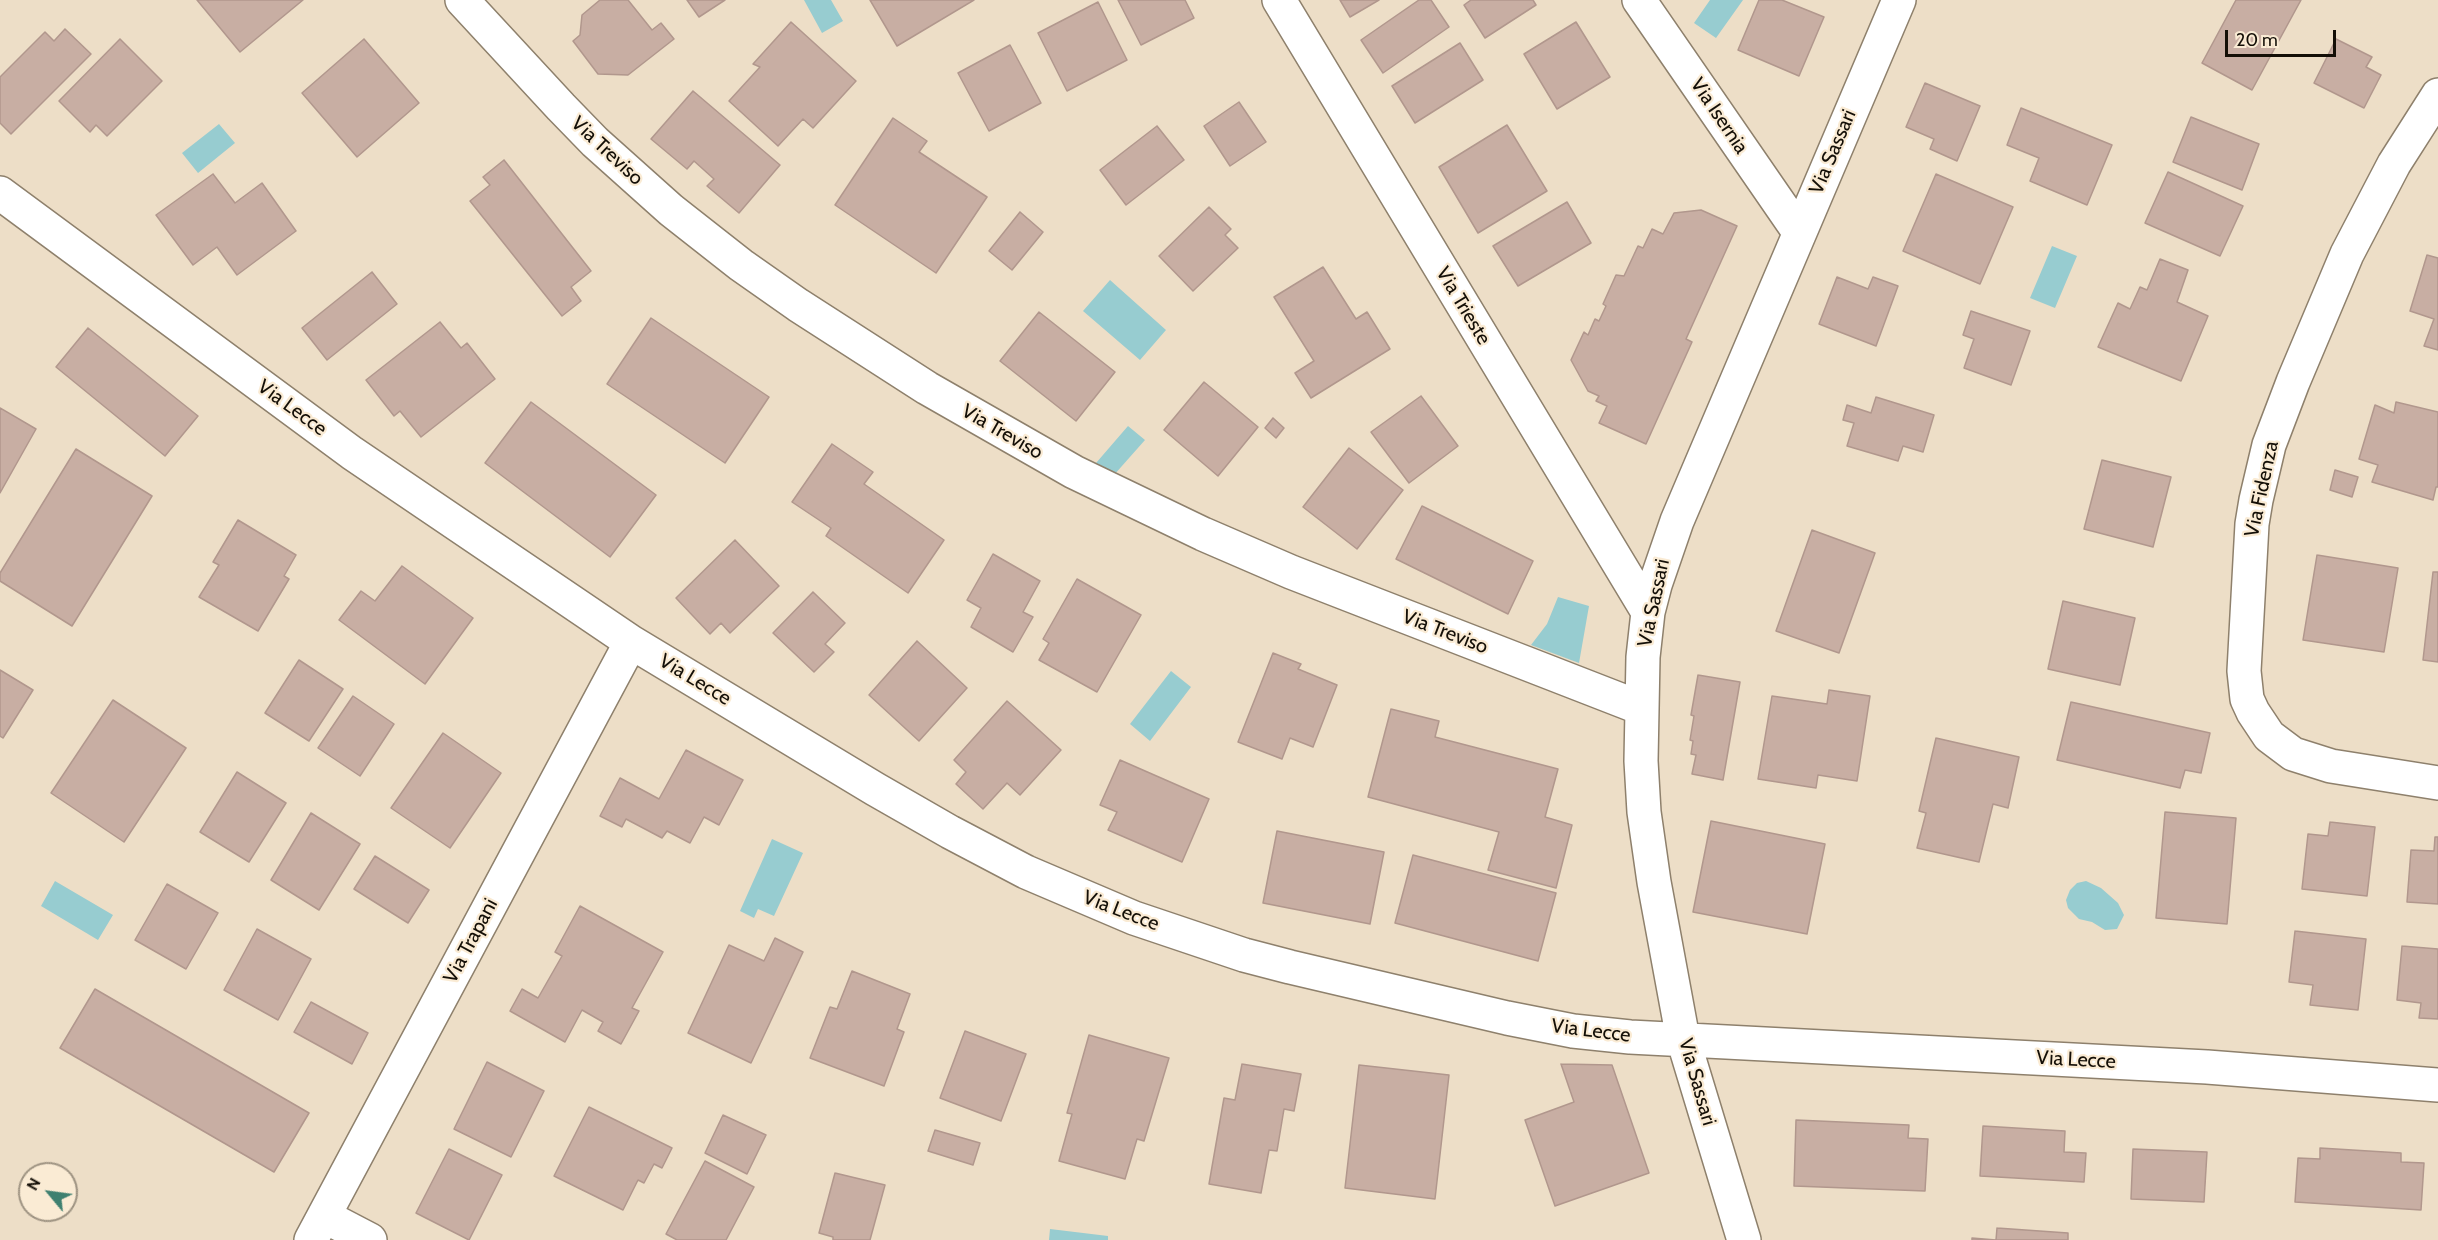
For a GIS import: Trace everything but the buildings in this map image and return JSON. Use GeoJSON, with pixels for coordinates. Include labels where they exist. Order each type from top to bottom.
{"type":"FeatureCollection","features":[{"type":"Feature","properties":{"kind":"street","name":"Via Treviso"},"geometry":{"type":"LineString","coordinates":[[462,0],[595,142],[671,210],[798,306],[917,382],[1074,472],[1203,534],[1291,572],[1641,708]]}},
{"type":"Feature","properties":{"kind":"street","name":"Via Trieste"},"geometry":{"type":"LineString","coordinates":[[1278,0],[1648,612]]}},
{"type":"Feature","properties":{"kind":"street","name":"Via Isernia"},"geometry":{"type":"LineString","coordinates":[[1639,0],[1798,232]]}},
{"type":"Feature","properties":{"kind":"street","name":"Via Sassari"},"geometry":{"type":"LineString","coordinates":[[1744,1240],[1683,1039],[1644,812],[1642,657],[1648,612],[1677,521],[1798,232],[1899,0]]}},
{"type":"Feature","properties":{"kind":"street","name":"Via Fidenza"},"geometry":{"type":"LineString","coordinates":[[2438,95],[2394,164],[2347,254],[2292,382],[2270,445],[2252,525],[2244,671],[2247,699],[2253,712],[2269,736],[2293,754],[2331,766],[2438,783]]}},
{"type":"Feature","properties":{"kind":"street","name":"Via Lecce"},"geometry":{"type":"LineString","coordinates":[[0,193],[352,453],[631,642],[950,832],[1026,872],[1134,918],[1244,955],[1508,1018],[1593,1033],[2195,1066],[2438,1084]]}},
{"type":"Feature","properties":{"kind":"street","name":"Via Trapani"},"geometry":{"type":"LineString","coordinates":[[317,1228],[631,642]]}},
{"type":"Feature","properties":{"kind":"street"},"geometry":{"type":"LineString","coordinates":[[317,1228],[370,1240]]}},
{"type":"Feature","properties":{"kind":"water"},"geometry":{"type":"Polygon","coordinates":[[[804,0],[831,0],[843,21],[822,33],[804,0]]]}},
{"type":"Feature","properties":{"kind":"water"},"geometry":{"type":"Polygon","coordinates":[[[1710,0],[1743,0],[1716,38],[1694,23],[1710,0]]]}},
{"type":"Feature","properties":{"kind":"water"},"geometry":{"type":"Polygon","coordinates":[[[219,124],[235,143],[198,173],[182,153],[219,124]]]}},
{"type":"Feature","properties":{"kind":"water"},"geometry":{"type":"Polygon","coordinates":[[[2052,246],[2077,256],[2055,308],[2030,298],[2052,246]]]}},
{"type":"Feature","properties":{"kind":"water"},"geometry":{"type":"Polygon","coordinates":[[[1110,280],[1166,330],[1140,360],[1083,311],[1110,280]]]}},
{"type":"Feature","properties":{"kind":"water"},"geometry":{"type":"Polygon","coordinates":[[[1128,426],[1145,440],[1106,484],[1090,470],[1128,426]]]}},
{"type":"Feature","properties":{"kind":"water"},"geometry":{"type":"Polygon","coordinates":[[[1558,597],[1589,606],[1579,663],[1531,645],[1547,624],[1558,597]]]}},
{"type":"Feature","properties":{"kind":"water"},"geometry":{"type":"Polygon","coordinates":[[[1171,671],[1191,687],[1150,741],[1130,724],[1171,671]]]}},
{"type":"Feature","properties":{"kind":"water"},"geometry":{"type":"Polygon","coordinates":[[[772,839],[803,853],[774,916],[758,909],[754,918],[740,911],[772,839]]]}},
{"type":"Feature","properties":{"kind":"water"},"geometry":{"type":"Polygon","coordinates":[[[55,881],[113,915],[98,940],[41,906],[55,881]]]}},
{"type":"Feature","properties":{"kind":"water"},"geometry":{"type":"Polygon","coordinates":[[[2086,881],[2101,888],[2118,903],[2124,915],[2117,929],[2105,930],[2092,922],[2079,919],[2068,908],[2066,900],[2070,890],[2077,883],[2086,881]]]}},
{"type":"Feature","properties":{"kind":"water"},"geometry":{"type":"Polygon","coordinates":[[[1050,1229],[1108,1236],[1108,1240],[1049,1240],[1050,1229]]]}}]}
